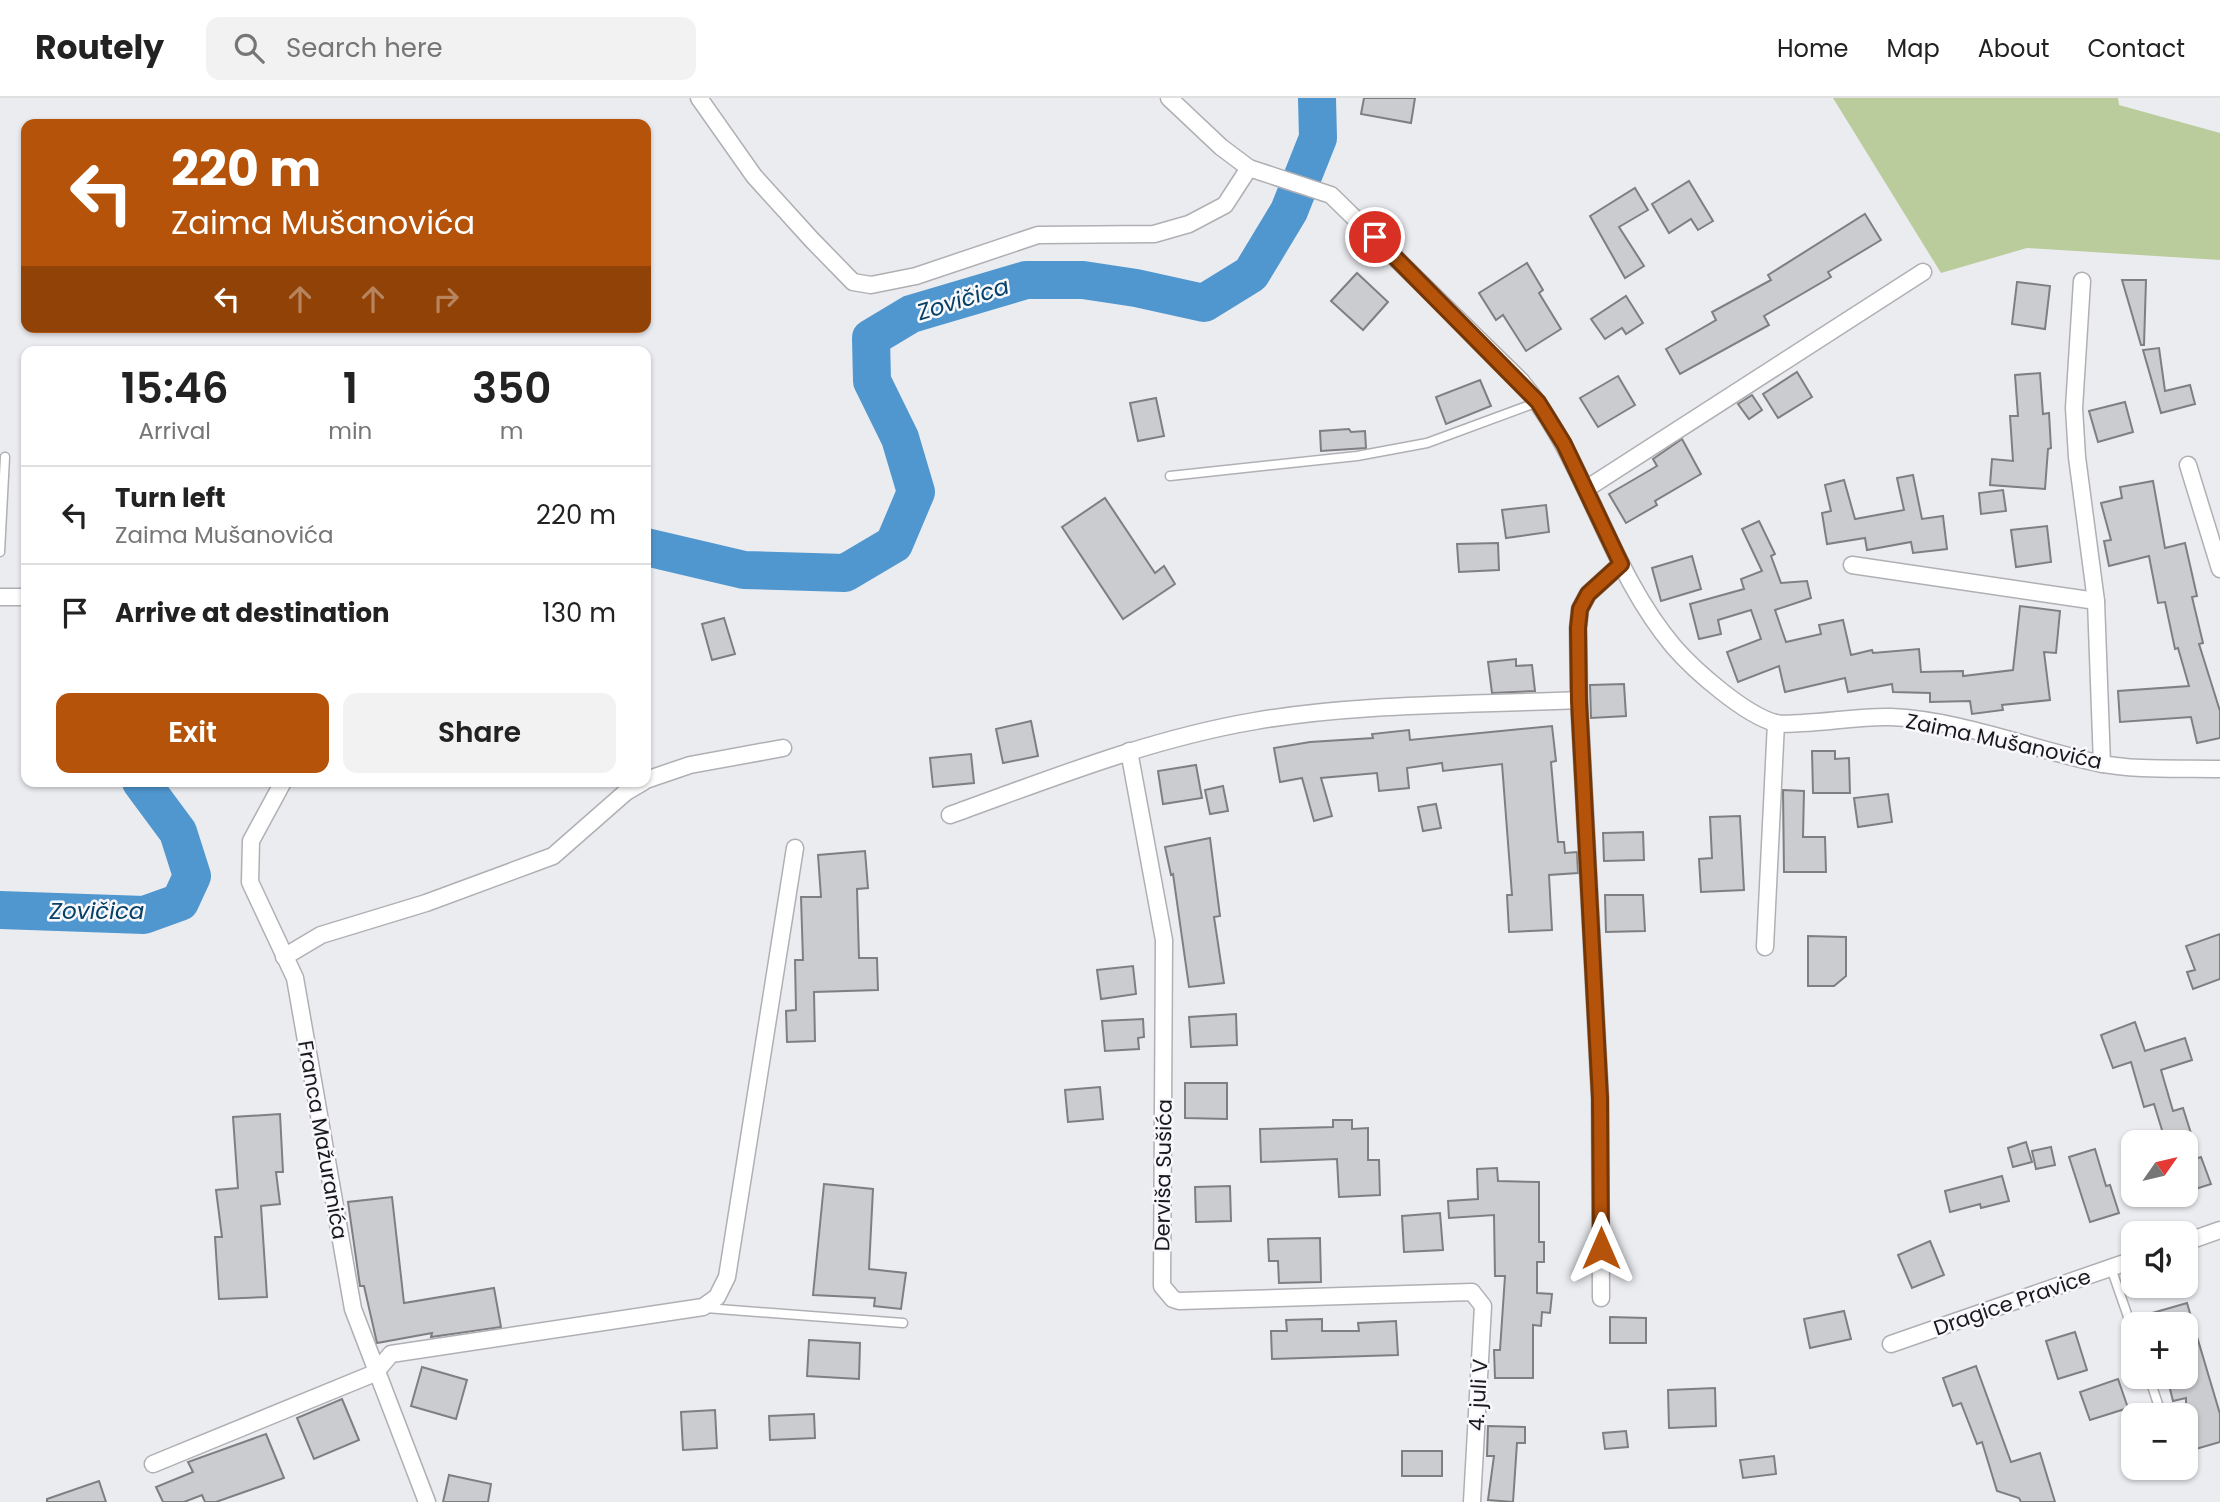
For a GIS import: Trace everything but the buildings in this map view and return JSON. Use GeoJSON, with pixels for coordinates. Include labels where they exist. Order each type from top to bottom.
{"type":"FeatureCollection","features":[{"type":"Feature","properties":{"kind":"street"},"geometry":{"type":"LineString","coordinates":[[699,98],[754,176],[812,240],[853,282],[871,285],[916,276],[1038,235],[1154,234],[1189,224],[1224,205],[1249,168]]}},
{"type":"Feature","properties":{"kind":"street"},"geometry":{"type":"LineString","coordinates":[[1169,98],[1221,147],[1249,168],[1331,195],[1538,402],[1651,617],[1674,647],[1702,675],[1747,708],[1776,723],[1765,947]]}},
{"type":"Feature","properties":{"kind":"street"},"geometry":{"type":"LineString","coordinates":[[1586,489],[1923,272]]}},
{"type":"Feature","properties":{"kind":"street"},"geometry":{"type":"LineString","coordinates":[[2082,281],[2074,408],[2077,457],[2096,601],[2102,764]]}},
{"type":"Feature","properties":{"kind":"street"},"geometry":{"type":"LineString","coordinates":[[2188,465],[2220,569]]}},
{"type":"Feature","properties":{"kind":"street"},"geometry":{"type":"LineString","coordinates":[[1601,1298],[1600,1098],[1579,701],[1580,609],[1588,594],[1621,564]]}},
{"type":"Feature","properties":{"kind":"street"},"geometry":{"type":"LineString","coordinates":[[1852,565],[2096,601]]}},
{"type":"Feature","properties":{"kind":"street"},"geometry":{"type":"LineString","coordinates":[[0,596],[21,597]]}},
{"type":"Feature","properties":{"kind":"street"},"geometry":{"type":"LineString","coordinates":[[950,816],[1129,751],[1254,721],[1342,712],[1579,701]]}},
{"type":"Feature","properties":{"kind":"street","name":"Zaima Mušanovića"},"geometry":{"type":"LineString","coordinates":[[1776,723],[1891,717],[1915,720],[2102,764],[2220,769]]}},
{"type":"Feature","properties":{"kind":"street"},"geometry":{"type":"LineString","coordinates":[[651,779],[690,765],[783,748]]}},
{"type":"Feature","properties":{"kind":"street","name":"Derviša Sušića"},"geometry":{"type":"LineString","coordinates":[[1129,751],[1164,940],[1166,1065],[1161,1278],[1167,1293],[1179,1301],[1472,1292]]}},
{"type":"Feature","properties":{"kind":"street","name":"Franca Mažuranića"},"geometry":{"type":"LineString","coordinates":[[280,787],[251,841],[250,882],[295,978],[353,1309],[375,1373],[427,1502]]}},
{"type":"Feature","properties":{"kind":"street"},"geometry":{"type":"LineString","coordinates":[[284,957],[321,935],[426,903],[553,856],[634,787]]}},
{"type":"Feature","properties":{"kind":"street"},"geometry":{"type":"LineString","coordinates":[[153,1464],[375,1373],[391,1354],[703,1307],[717,1297],[727,1277],[795,848]]}},
{"type":"Feature","properties":{"kind":"street"},"geometry":{"type":"LineString","coordinates":[[2198,1238],[2220,1230]]}},
{"type":"Feature","properties":{"kind":"street","name":"Dragice Pravice"},"geometry":{"type":"LineString","coordinates":[[1891,1344],[2121,1264]]}},
{"type":"Feature","properties":{"kind":"street","name":"4. juli V"},"geometry":{"type":"LineString","coordinates":[[1472,1292],[1483,1306],[1472,1502]]}},
{"type":"Feature","properties":{"kind":"lane"},"geometry":{"type":"LineString","coordinates":[[1170,476],[1357,456],[1427,443],[1538,402]]}},
{"type":"Feature","properties":{"kind":"lane"},"geometry":{"type":"LineString","coordinates":[[0,552],[5,457]]}},
{"type":"Feature","properties":{"kind":"lane"},"geometry":{"type":"LineString","coordinates":[[2111,1268],[2126,1312]]}},
{"type":"Feature","properties":{"kind":"lane"},"geometry":{"type":"LineString","coordinates":[[703,1307],[903,1323]]}},
{"type":"Feature","properties":{"kind":"green space"},"geometry":{"type":"Polygon","coordinates":[[[1833,98],[2118,98],[2119,105],[2220,133],[2220,260],[2027,248],[1941,273],[1833,98]]]}},
{"type":"Feature","properties":{"kind":"waterway","name":"Zovičica"},"geometry":{"type":"LineString","coordinates":[[651,548],[744,570],[845,573],[894,544],[916,492],[900,438],[872,381],[871,338],[911,314],[1026,280],[1083,280],[1204,303],[1251,274],[1289,211],[1318,138],[1317,98]]}},
{"type":"Feature","properties":{"kind":"waterway","name":"Zovičica"},"geometry":{"type":"LineString","coordinates":[[0,910],[144,915],[180,902],[192,876],[178,832],[145,787]]}},
{"type":"Feature","properties":{"kind":"route"},"geometry":{"type":"LineString","coordinates":[[1375,237],[1521,381],[1538,402],[1564,444],[1621,564],[1609,572],[1588,594],[1580,609],[1578,628],[1579,701],[1600,1098],[1601,1248]]}}]}
